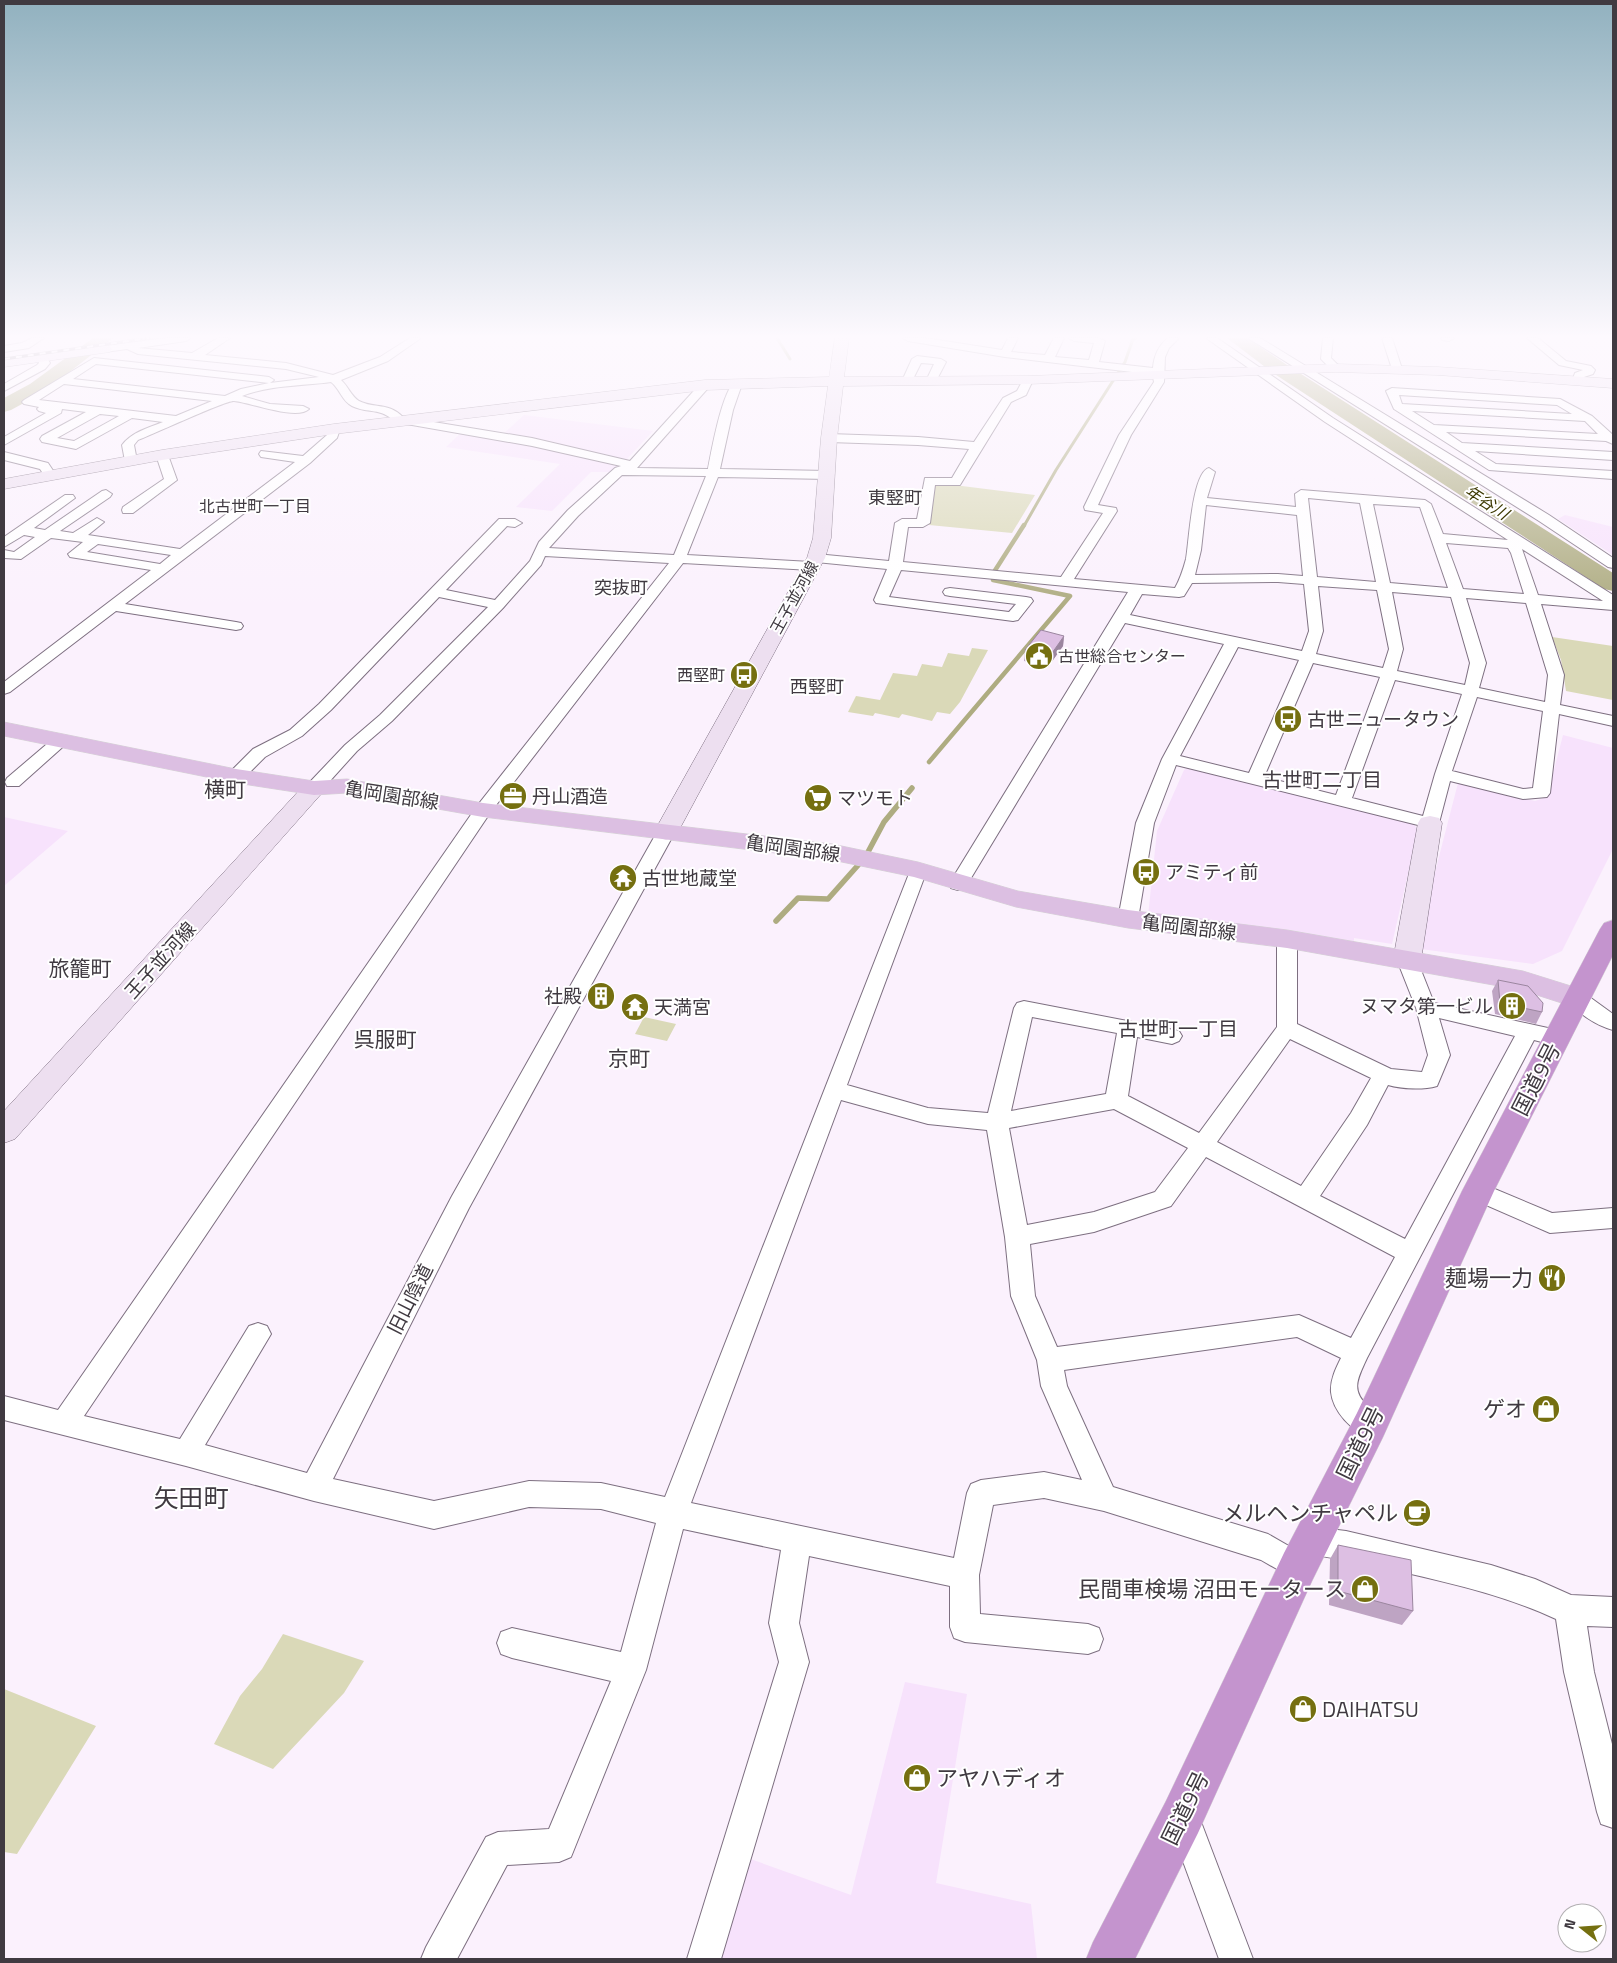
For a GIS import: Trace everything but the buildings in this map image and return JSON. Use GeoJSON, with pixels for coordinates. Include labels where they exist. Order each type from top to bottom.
{"type":"FeatureCollection","features":[{"type":"Feature","properties":{"kind":"highway","name":"国道9号"},"geometry":{"type":"LineString","coordinates":[[1110,1959],[1182,1817],[1306,1554],[1370,1425],[1478,1191],[1543,1035],[1577,998],[1613,929]]}},
{"type":"Feature","properties":{"kind":"main road","name":"亀岡園部線"},"geometry":{"type":"LineString","coordinates":[[4,729],[236,776],[314,788],[347,786],[483,810],[822,851],[918,870],[958,884],[1016,899],[1128,919],[1287,939],[1407,960],[1523,981],[1577,998]]}},
{"type":"Feature","properties":{"kind":"street"},"geometry":{"type":"LineString","coordinates":[[4,442],[25,430]]}},
{"type":"Feature","properties":{"kind":"street"},"geometry":{"type":"LineString","coordinates":[[63,430],[46,439],[76,445],[103,430]]}},
{"type":"Feature","properties":{"kind":"street"},"geometry":{"type":"LineString","coordinates":[[131,461],[128,445],[134,438],[155,430]]}},
{"type":"Feature","properties":{"kind":"street"},"geometry":{"type":"LineString","coordinates":[[4,484],[162,455],[330,430]]}},
{"type":"Feature","properties":{"kind":"street"},"geometry":{"type":"LineString","coordinates":[[6,685],[306,460],[333,436],[334,430]]}},
{"type":"Feature","properties":{"kind":"street"},"geometry":{"type":"LineString","coordinates":[[457,430],[532,442],[633,465]]}},
{"type":"Feature","properties":{"kind":"street"},"geometry":{"type":"LineString","coordinates":[[314,788],[351,748],[386,718],[498,606],[536,562],[544,545],[573,513],[619,470],[633,465],[665,430]]}},
{"type":"Feature","properties":{"kind":"street"},"geometry":{"type":"LineString","coordinates":[[64,1424],[483,810],[679,559],[713,474],[723,430]]}},
{"type":"Feature","properties":{"kind":"street","name":"王子並河線"},"geometry":{"type":"LineString","coordinates":[[666,832],[814,562],[822,538],[830,430]]}},
{"type":"Feature","properties":{"kind":"street"},"geometry":{"type":"LineString","coordinates":[[950,592],[1026,601],[1013,617],[881,600],[895,567],[902,522],[923,523],[929,481],[956,482],[988,430]]}},
{"type":"Feature","properties":{"kind":"street"},"geometry":{"type":"LineString","coordinates":[[1066,581],[1111,511],[1090,508],[1128,430]]}},
{"type":"Feature","properties":{"kind":"street"},"geometry":{"type":"LineString","coordinates":[[1344,430],[1613,601]]}},
{"type":"Feature","properties":{"kind":"street"},"geometry":{"type":"LineString","coordinates":[[1398,430],[1511,498],[1613,564]]}},
{"type":"Feature","properties":{"kind":"street"},"geometry":{"type":"LineString","coordinates":[[1433,430],[1493,467],[1613,475]]}},
{"type":"Feature","properties":{"kind":"street"},"geometry":{"type":"LineString","coordinates":[[1454,430],[1612,440]]}},
{"type":"Feature","properties":{"kind":"street"},"geometry":{"type":"LineString","coordinates":[[1601,430],[1612,440]]}},
{"type":"Feature","properties":{"kind":"street"},"geometry":{"type":"LineString","coordinates":[[829,438],[918,441],[977,446]]}},
{"type":"Feature","properties":{"kind":"street"},"geometry":{"type":"LineString","coordinates":[[1459,446],[1613,456]]}},
{"type":"Feature","properties":{"kind":"street"},"geometry":{"type":"LineString","coordinates":[[265,454],[306,460]]}},
{"type":"Feature","properties":{"kind":"street"},"geometry":{"type":"LineString","coordinates":[[128,510],[171,480],[162,455]]}},
{"type":"Feature","properties":{"kind":"street"},"geometry":{"type":"LineString","coordinates":[[4,456],[44,466],[50,475]]}},
{"type":"Feature","properties":{"kind":"street"},"geometry":{"type":"LineString","coordinates":[[619,470],[713,474],[828,475]]}},
{"type":"Feature","properties":{"kind":"street"},"geometry":{"type":"LineString","coordinates":[[541,552],[679,559],[814,562],[895,567],[1066,581],[1179,593],[1189,578],[1198,530],[1200,501],[1209,472]]}},
{"type":"Feature","properties":{"kind":"street"},"geometry":{"type":"LineString","coordinates":[[4,554],[16,556],[106,494]]}},
{"type":"Feature","properties":{"kind":"street"},"geometry":{"type":"LineString","coordinates":[[1254,780],[1308,657],[1316,632],[1301,494],[1425,504],[1458,595],[1478,663],[1471,691],[1442,774],[1430,823],[1407,960],[1426,1008],[1440,1055],[1428,1080],[1395,1079],[1383,1075],[1287,1028]]}},
{"type":"Feature","properties":{"kind":"street"},"geometry":{"type":"LineString","coordinates":[[4,543],[69,498]]}},
{"type":"Feature","properties":{"kind":"street"},"geometry":{"type":"LineString","coordinates":[[1342,801],[1389,674],[1396,649],[1366,500]]}},
{"type":"Feature","properties":{"kind":"street"},"geometry":{"type":"LineString","coordinates":[[1200,501],[1304,512]]}},
{"type":"Feature","properties":{"kind":"street"},"geometry":{"type":"LineString","coordinates":[[76,537],[97,522]]}},
{"type":"Feature","properties":{"kind":"street"},"geometry":{"type":"LineString","coordinates":[[236,776],[260,753],[296,733],[325,707],[504,522],[515,523]]}},
{"type":"Feature","properties":{"kind":"street"},"geometry":{"type":"LineString","coordinates":[[20,531],[76,537],[182,553]]}},
{"type":"Feature","properties":{"kind":"street"},"geometry":{"type":"LineString","coordinates":[[1438,538],[1512,544],[1518,553],[1556,675],[1541,793],[1523,794],[1442,774]]}},
{"type":"Feature","properties":{"kind":"street"},"geometry":{"type":"LineString","coordinates":[[95,540],[75,554],[162,568]]}},
{"type":"Feature","properties":{"kind":"street"},"geometry":{"type":"LineString","coordinates":[[938,623],[956,572]]}},
{"type":"Feature","properties":{"kind":"street"},"geometry":{"type":"LineString","coordinates":[[1189,578],[1278,578],[1458,595],[1613,606]]}},
{"type":"Feature","properties":{"kind":"street"},"geometry":{"type":"LineString","coordinates":[[958,884],[1137,589]]}},
{"type":"Feature","properties":{"kind":"street"},"geometry":{"type":"LineString","coordinates":[[435,592],[498,606]]}},
{"type":"Feature","properties":{"kind":"street"},"geometry":{"type":"LineString","coordinates":[[112,606],[236,626]]}},
{"type":"Feature","properties":{"kind":"street"},"geometry":{"type":"LineString","coordinates":[[1121,618],[1613,721]]}},
{"type":"Feature","properties":{"kind":"street"},"geometry":{"type":"LineString","coordinates":[[1128,919],[1145,823],[1170,759],[1232,642]]}},
{"type":"Feature","properties":{"kind":"street"},"geometry":{"type":"LineString","coordinates":[[13,782],[60,741]]}},
{"type":"Feature","properties":{"kind":"street"},"geometry":{"type":"LineString","coordinates":[[1170,759],[1430,823]]}},
{"type":"Feature","properties":{"kind":"street","name":"王子並河線"},"geometry":{"type":"LineString","coordinates":[[4,1131],[314,788]]}},
{"type":"Feature","properties":{"kind":"street","name":"旧山陰道"},"geometry":{"type":"LineString","coordinates":[[314,1488],[460,1203],[666,832]]}},
{"type":"Feature","properties":{"kind":"street"},"geometry":{"type":"LineString","coordinates":[[438,1959],[498,1848],[559,1845],[631,1670],[672,1513],[918,870]]}},
{"type":"Feature","properties":{"kind":"street"},"geometry":{"type":"LineString","coordinates":[[1017,1237],[1094,1222],[1163,1199],[1287,1028],[1287,939]]}},
{"type":"Feature","properties":{"kind":"street"},"geometry":{"type":"LineString","coordinates":[[1577,998],[1600,1016],[1613,1022]]}},
{"type":"Feature","properties":{"kind":"street"},"geometry":{"type":"LineString","coordinates":[[1104,1498],[1054,1386],[1050,1360],[1023,1296],[1017,1237],[998,1122],[1024,1008],[1172,1036]]}},
{"type":"Feature","properties":{"kind":"street"},"geometry":{"type":"LineString","coordinates":[[1370,1425],[1352,1409],[1343,1394],[1343,1381],[1409,1253],[1543,1035],[1426,1008]]}},
{"type":"Feature","properties":{"kind":"street"},"geometry":{"type":"LineString","coordinates":[[1116,1100],[1128,1028]]}},
{"type":"Feature","properties":{"kind":"street"},"geometry":{"type":"LineString","coordinates":[[1305,1199],[1359,1119],[1383,1075]]}},
{"type":"Feature","properties":{"kind":"street"},"geometry":{"type":"LineString","coordinates":[[835,1090],[928,1116],[998,1122],[1116,1100],[1409,1253]]}},
{"type":"Feature","properties":{"kind":"street"},"geometry":{"type":"LineString","coordinates":[[1478,1191],[1550,1223],[1613,1218]]}},
{"type":"Feature","properties":{"kind":"street"},"geometry":{"type":"LineString","coordinates":[[1050,1360],[1299,1326],[1356,1353]]}},
{"type":"Feature","properties":{"kind":"street"},"geometry":{"type":"LineString","coordinates":[[186,1453],[258,1334]]}},
{"type":"Feature","properties":{"kind":"street"},"geometry":{"type":"LineString","coordinates":[[4,1408],[186,1453],[314,1488],[434,1515],[529,1494],[601,1496],[672,1513],[965,1575]]}},
{"type":"Feature","properties":{"kind":"street"},"geometry":{"type":"LineString","coordinates":[[1088,1639],[965,1627],[965,1575],[981,1493],[1044,1486],[1104,1498],[1268,1548],[1306,1554],[1346,1545],[1491,1580],[1535,1594],[1570,1610],[1613,1612]]}},
{"type":"Feature","properties":{"kind":"street"},"geometry":{"type":"LineString","coordinates":[[704,1959],[794,1662],[784,1623],[797,1539]]}},
{"type":"Feature","properties":{"kind":"street"},"geometry":{"type":"LineString","coordinates":[[1570,1610],[1579,1672],[1613,1812]]}},
{"type":"Feature","properties":{"kind":"street"},"geometry":{"type":"LineString","coordinates":[[512,1644],[631,1670]]}},
{"type":"Feature","properties":{"kind":"street"},"geometry":{"type":"LineString","coordinates":[[1182,1817],[1236,1959]]}},
{"type":"Feature","properties":{"kind":"shaded area"},"geometry":{"type":"Polygon","coordinates":[[[464,430],[503,434],[508,430],[653,431],[615,472],[591,472],[552,511],[516,507],[560,464],[446,447],[464,430]]]}},
{"type":"Feature","properties":{"kind":"shaded area"},"geometry":{"type":"Polygon","coordinates":[[[1565,515],[1613,527],[1613,555],[1558,519],[1565,515]]]}},
{"type":"Feature","properties":{"kind":"shaded area"},"geometry":{"type":"Polygon","coordinates":[[[1563,735],[1613,748],[1613,849],[1562,951],[1533,964],[1421,949],[1433,880],[1458,783],[1535,801],[1547,797],[1563,735]]]}},
{"type":"Feature","properties":{"kind":"shaded area"},"geometry":{"type":"Polygon","coordinates":[[[1190,766],[1413,823],[1418,830],[1392,944],[1354,938],[1354,944],[1148,916],[1157,831],[1184,770],[1190,766]]]}},
{"type":"Feature","properties":{"kind":"shaded area"},"geometry":{"type":"Polygon","coordinates":[[[4,817],[68,831],[4,886],[4,817]]]}},
{"type":"Feature","properties":{"kind":"shaded area","name":"アヤハディオ"},"geometry":{"type":"Polygon","coordinates":[[[905,1682],[967,1694],[936,1883],[1031,1904],[1037,1959],[712,1959],[742,1856],[851,1895],[905,1682]]]}},
{"type":"Feature","properties":{"kind":"green space"},"geometry":{"type":"Polygon","coordinates":[[[938,483],[1035,495],[1012,533],[929,525],[933,485],[938,483]]]}},
{"type":"Feature","properties":{"kind":"green space"},"geometry":{"type":"Polygon","coordinates":[[[1552,637],[1613,646],[1613,700],[1566,691],[1561,660],[1552,637]]]}},
{"type":"Feature","properties":{"kind":"green space"},"geometry":{"type":"Polygon","coordinates":[[[972,648],[988,650],[960,702],[950,714],[937,712],[932,721],[902,714],[899,718],[875,713],[873,716],[848,712],[856,696],[880,700],[893,673],[917,676],[922,664],[942,667],[948,653],[969,656],[972,648]]]}},
{"type":"Feature","properties":{"kind":"green space"},"geometry":{"type":"Polygon","coordinates":[[[644,1017],[676,1024],[667,1041],[635,1034],[644,1017]]]}},
{"type":"Feature","properties":{"kind":"green space"},"geometry":{"type":"Polygon","coordinates":[[[283,1634],[364,1661],[344,1693],[273,1769],[214,1744],[240,1696],[262,1669],[283,1634]]]}},
{"type":"Feature","properties":{"kind":"green space"},"geometry":{"type":"Polygon","coordinates":[[[4,1689],[96,1726],[17,1854],[4,1852],[4,1689]]]}},
{"type":"Feature","properties":{"kind":"waterway"},"geometry":{"type":"LineString","coordinates":[[1024,526],[1082,430]]}},
{"type":"Feature","properties":{"kind":"waterway","name":"年谷川"},"geometry":{"type":"LineString","coordinates":[[1374,430],[1613,584]]}},
{"type":"Feature","properties":{"kind":"waterway"},"geometry":{"type":"LineString","coordinates":[[929,762],[1070,596],[993,580],[994,572],[1024,525]]}},
{"type":"Feature","properties":{"kind":"waterway"},"geometry":{"type":"LineString","coordinates":[[868,852],[884,822],[912,788]]}},
{"type":"Feature","properties":{"kind":"waterway"},"geometry":{"type":"LineString","coordinates":[[776,921],[798,898],[828,899],[860,863]]}},
{"type":"Feature","properties":{"kind":"place","name":"古世総合センター"},"geometry":{"type":"Point","coordinates":[1039,656]}},
{"type":"Feature","properties":{"kind":"place","name":"西堅町"},"geometry":{"type":"Point","coordinates":[744,675]}},
{"type":"Feature","properties":{"kind":"place","name":"古世ニュータウン"},"geometry":{"type":"Point","coordinates":[1288,719]}},
{"type":"Feature","properties":{"kind":"place","name":"丹山酒造"},"geometry":{"type":"Point","coordinates":[513,796]}},
{"type":"Feature","properties":{"kind":"place","name":"マツモト"},"geometry":{"type":"Point","coordinates":[818,798]}},
{"type":"Feature","properties":{"kind":"place","name":"アミティ前"},"geometry":{"type":"Point","coordinates":[1146,872]}},
{"type":"Feature","properties":{"kind":"place","name":"古世地蔵堂"},"geometry":{"type":"Point","coordinates":[623,878]}},
{"type":"Feature","properties":{"kind":"place","name":"社殿"},"geometry":{"type":"Point","coordinates":[601,996]}},
{"type":"Feature","properties":{"kind":"place","name":"ヌマタ第一ビル"},"geometry":{"type":"Point","coordinates":[1512,1006]}},
{"type":"Feature","properties":{"kind":"place","name":"天満宮"},"geometry":{"type":"Point","coordinates":[635,1007]}},
{"type":"Feature","properties":{"kind":"place","name":"麺場一力"},"geometry":{"type":"Point","coordinates":[1552,1278]}},
{"type":"Feature","properties":{"kind":"place","name":"ゲオ"},"geometry":{"type":"Point","coordinates":[1546,1409]}},
{"type":"Feature","properties":{"kind":"place","name":"メルヘンチャペル"},"geometry":{"type":"Point","coordinates":[1417,1513]}},
{"type":"Feature","properties":{"kind":"place","name":"民間車検場 沼田モータース"},"geometry":{"type":"Point","coordinates":[1365,1589]}},
{"type":"Feature","properties":{"kind":"place","name":"DAIHATSU"},"geometry":{"type":"Point","coordinates":[1303,1709]}},
{"type":"Feature","properties":{"kind":"place","name":"アヤハディオ"},"geometry":{"type":"Point","coordinates":[917,1778]}},
{"type":"Feature","properties":{"kind":"district","name":"東竪町"},"geometry":{"type":"Point","coordinates":[895,498]}},
{"type":"Feature","properties":{"kind":"district","name":"北古世町一丁目"},"geometry":{"type":"Point","coordinates":[255,506]}},
{"type":"Feature","properties":{"kind":"district","name":"突抜町"},"geometry":{"type":"Point","coordinates":[621,588]}},
{"type":"Feature","properties":{"kind":"district","name":"西竪町"},"geometry":{"type":"Point","coordinates":[817,687]}},
{"type":"Feature","properties":{"kind":"district","name":"古世町二丁目"},"geometry":{"type":"Point","coordinates":[1322,780]}},
{"type":"Feature","properties":{"kind":"district","name":"横町"},"geometry":{"type":"Point","coordinates":[225,790]}},
{"type":"Feature","properties":{"kind":"district","name":"旅籠町"},"geometry":{"type":"Point","coordinates":[80,969]}},
{"type":"Feature","properties":{"kind":"district","name":"古世町一丁目"},"geometry":{"type":"Point","coordinates":[1178,1029]}},
{"type":"Feature","properties":{"kind":"district","name":"呉服町"},"geometry":{"type":"Point","coordinates":[385,1040]}},
{"type":"Feature","properties":{"kind":"district","name":"京町"},"geometry":{"type":"Point","coordinates":[629,1059]}},
{"type":"Feature","properties":{"kind":"district","name":"矢田町"},"geometry":{"type":"Point","coordinates":[191,1498]}}]}
